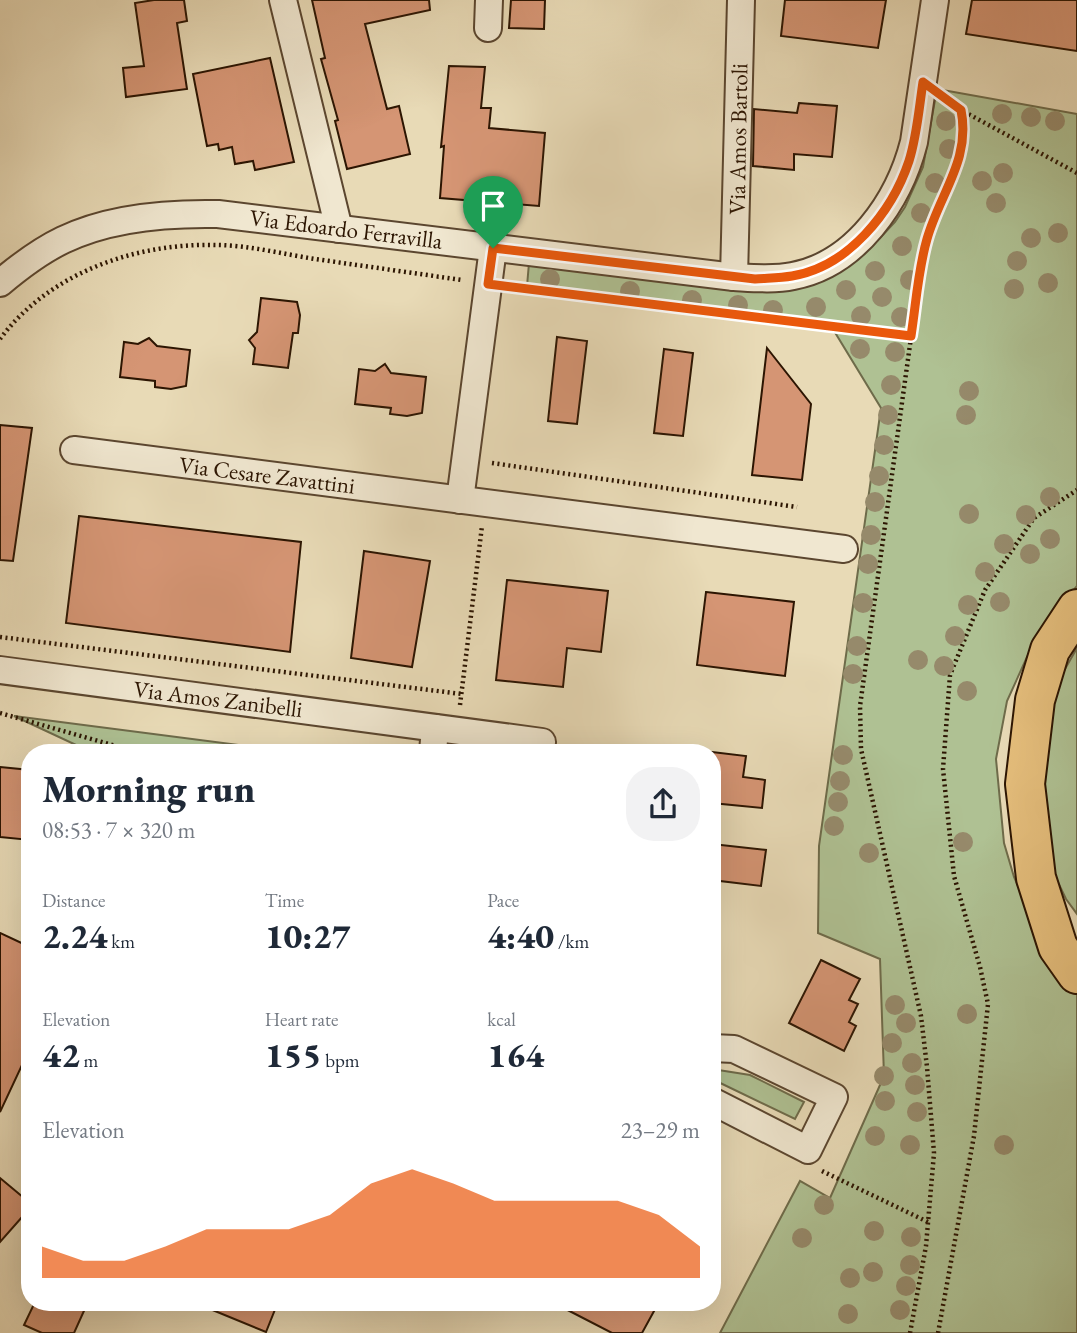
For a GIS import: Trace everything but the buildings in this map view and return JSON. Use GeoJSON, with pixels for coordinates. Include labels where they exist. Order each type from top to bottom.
{"type":"FeatureCollection","features":[{"type":"Feature","properties":{"kind":"highway"},"geometry":{"type":"LineString","coordinates":[[1077,609],[1050,650],[1035,700],[1025,784],[1037,878],[1058,947],[1077,974]]}},
{"type":"Feature","properties":{"kind":"highway"},"geometry":{"type":"LineString","coordinates":[[1037,878],[1077,927]]}},
{"type":"Feature","properties":{"kind":"street"},"geometry":{"type":"LineString","coordinates":[[283,0],[339,229]]}},
{"type":"Feature","properties":{"kind":"street"},"geometry":{"type":"LineString","coordinates":[[488,28],[489,0]]}},
{"type":"Feature","properties":{"kind":"street","name":"Via Amos Bartoli"},"geometry":{"type":"LineString","coordinates":[[734,277],[741,0]]}},
{"type":"Feature","properties":{"kind":"street","name":"Via Edoardo Ferravilla"},"geometry":{"type":"LineString","coordinates":[[0,284],[15,270],[63,240],[104,225],[182,213],[218,214],[734,277],[793,276],[825,265],[856,243],[880,215],[909,162],[935,0]]}},
{"type":"Feature","properties":{"kind":"street"},"geometry":{"type":"LineString","coordinates":[[473,501],[488,284],[493,248]]}},
{"type":"Feature","properties":{"kind":"street","name":"Via Cesare Zavattini"},"geometry":{"type":"LineString","coordinates":[[74,450],[844,549]]}},
{"type":"Feature","properties":{"kind":"street","name":"Via Amos Zanibelli"},"geometry":{"type":"LineString","coordinates":[[0,670],[442,737],[542,741]]}},
{"type":"Feature","properties":{"kind":"street"},"geometry":{"type":"LineString","coordinates":[[721,1048],[734,1049],[834,1097],[808,1150],[721,1106]]}},
{"type":"Feature","properties":{"kind":"path"},"geometry":{"type":"LineString","coordinates":[[923,82],[961,110],[1077,173]]}},
{"type":"Feature","properties":{"kind":"path"},"geometry":{"type":"LineString","coordinates":[[910,1333],[926,1245],[934,1153],[920,1016],[861,749],[860,706],[922,258],[963,146],[961,110]]}},
{"type":"Feature","properties":{"kind":"path"},"geometry":{"type":"LineString","coordinates":[[0,339],[12,323],[51,289],[74,275],[138,252],[216,245],[488,284],[911,336]]}},
{"type":"Feature","properties":{"kind":"path"},"geometry":{"type":"LineString","coordinates":[[514,301],[516,287]]}},
{"type":"Feature","properties":{"kind":"path"},"geometry":{"type":"LineString","coordinates":[[492,450],[490,463],[797,507]]}},
{"type":"Feature","properties":{"kind":"path"},"geometry":{"type":"LineString","coordinates":[[938,1333],[974,1136],[988,1004],[981,967],[954,876],[943,769],[950,675],[985,590],[1034,518],[1077,490]]}},
{"type":"Feature","properties":{"kind":"path"},"geometry":{"type":"LineString","coordinates":[[442,737],[462,694],[473,501]]}},
{"type":"Feature","properties":{"kind":"path"},"geometry":{"type":"LineString","coordinates":[[0,637],[462,694]]}},
{"type":"Feature","properties":{"kind":"path"},"geometry":{"type":"LineString","coordinates":[[0,713],[109,744]]}},
{"type":"Feature","properties":{"kind":"green space"},"geometry":{"type":"Polygon","coordinates":[[[937,89],[1077,114],[1077,586],[1049,620],[1027,657],[1007,701],[996,759],[1004,843],[1014,877],[1046,949],[1077,995],[1077,1333],[720,1333],[800,1181],[830,1198],[884,1076],[880,959],[818,933],[819,846],[881,408],[828,321],[527,286],[529,263],[735,286],[849,264],[880,238],[905,207],[923,167],[937,89]]]}},
{"type":"Feature","properties":{"kind":"green space"},"geometry":{"type":"Polygon","coordinates":[[[1077,648],[1077,914],[1066,899],[1043,851],[1040,743],[1061,676],[1077,648]]]}},
{"type":"Feature","properties":{"kind":"green space"},"geometry":{"type":"Polygon","coordinates":[[[14,716],[230,744],[74,744],[14,716]]]}},
{"type":"Feature","properties":{"kind":"green space"},"geometry":{"type":"Polygon","coordinates":[[[721,1070],[750,1075],[804,1102],[795,1119],[721,1083],[721,1070]]]}},
{"type":"Feature","properties":{"kind":"route"},"geometry":{"type":"LineString","coordinates":[[923,82],[961,110],[963,146],[928,236],[922,258],[911,336],[488,284],[493,248],[755,279],[808,272],[841,255],[869,230],[880,215],[909,162],[923,82]]}}]}
